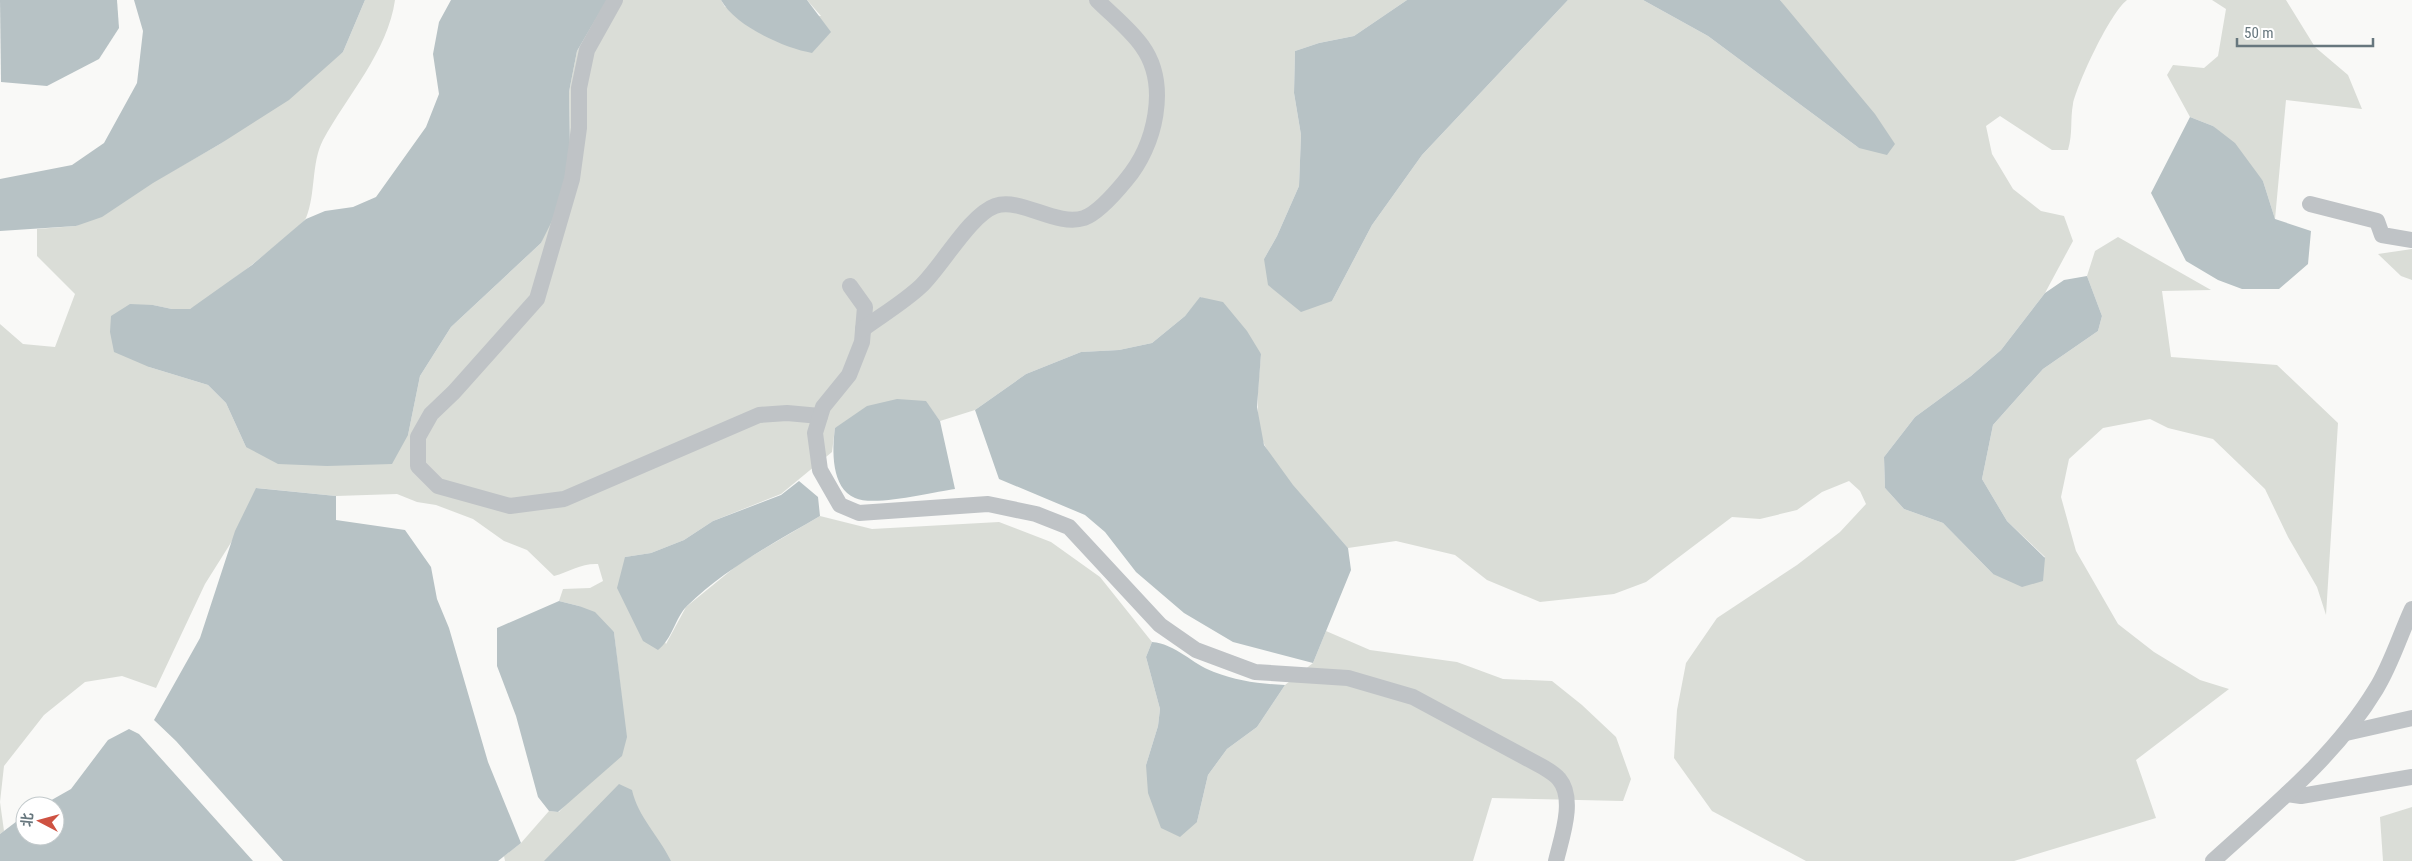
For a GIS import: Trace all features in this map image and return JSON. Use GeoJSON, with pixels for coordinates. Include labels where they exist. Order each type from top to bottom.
{"type":"FeatureCollection","features":[{"type":"Feature","properties":{"kind":"street"},"geometry":{"type":"LineString","coordinates":[[615,0],[586,50],[578,88],[579,128],[572,179],[538,299],[432,414],[418,438],[418,466],[438,486],[510,506],[564,499],[759,415],[820,416]]}},
{"type":"Feature","properties":{"kind":"street"},"geometry":{"type":"LineString","coordinates":[[863,329],[921,286],[980,215],[995,206],[1016,206],[1064,219],[1085,218],[1110,198],[1139,164],[1158,99],[1153,72],[1142,47],[1097,0]]}},
{"type":"Feature","properties":{"kind":"street"},"geometry":{"type":"LineString","coordinates":[[2310,204],[2378,222],[2382,235],[2412,240]]}},
{"type":"Feature","properties":{"kind":"street"},"geometry":{"type":"LineString","coordinates":[[850,286],[865,307],[862,342],[849,375],[823,407],[815,433],[820,470],[840,506],[859,513],[988,504],[1036,514],[1069,527],[1160,625],[1196,650],[1255,672],[1348,678],[1413,697],[1543,767],[1560,780],[1565,790],[1567,806],[1556,861]]}},
{"type":"Feature","properties":{"kind":"street"},"geometry":{"type":"LineString","coordinates":[[2213,861],[2287,794],[2346,733],[2376,688],[2412,609]]}},
{"type":"Feature","properties":{"kind":"street"},"geometry":{"type":"LineString","coordinates":[[2346,733],[2412,718]]}},
{"type":"Feature","properties":{"kind":"street"},"geometry":{"type":"LineString","coordinates":[[2287,794],[2301,796],[2412,777]]}},
{"type":"Feature","properties":{"kind":"shaded area"},"geometry":{"type":"Polygon","coordinates":[[[0,0],[117,0],[119,28],[99,59],[47,86],[1,82],[0,0]]]}},
{"type":"Feature","properties":{"kind":"shaded area"},"geometry":{"type":"Polygon","coordinates":[[[134,0],[365,0],[343,52],[289,100],[220,144],[153,183],[102,217],[76,226],[0,231],[0,179],[72,165],[104,143],[137,83],[143,31],[134,0]]]}},
{"type":"Feature","properties":{"kind":"shaded area"},"geometry":{"type":"Polygon","coordinates":[[[365,0],[395,0],[391,19],[375,55],[319,149],[306,218],[271,250],[231,281],[190,309],[181,310],[153,305],[149,367],[208,385],[226,403],[246,447],[408,435],[420,376],[451,327],[541,243],[570,150],[569,92],[577,51],[607,0],[721,0],[725,7],[821,16],[807,0],[1407,0],[1354,36],[1319,43],[1295,51],[1294,93],[1301,135],[1299,186],[1277,236],[1264,259],[1332,301],[1372,225],[1422,155],[1568,0],[1643,0],[1708,36],[1859,148],[1790,14],[1780,0],[2127,0],[2112,19],[2081,80],[2073,104],[2068,150],[2052,150],[2000,116],[1986,126],[1992,154],[2013,189],[2041,211],[2064,216],[2073,241],[2045,293],[2001,350],[1971,376],[1915,417],[1884,457],[1885,488],[1904,509],[1943,523],[1993,574],[2045,557],[2007,521],[1982,479],[1993,425],[2043,369],[2098,331],[2102,316],[2087,276],[2095,251],[2118,237],[2211,290],[2162,291],[2171,357],[2277,365],[2338,423],[2326,615],[2317,587],[2288,537],[2265,489],[2213,439],[2168,428],[2150,419],[2103,428],[2069,459],[2061,497],[2076,551],[2118,624],[2154,652],[2200,680],[2229,689],[2136,760],[2156,818],[2014,861],[1806,861],[1712,811],[1674,758],[1677,710],[1686,663],[1717,618],[1797,565],[1840,532],[1866,504],[1860,491],[1849,481],[1822,492],[1797,510],[1760,519],[1732,517],[1646,582],[1614,594],[1540,602],[1487,580],[1455,555],[1396,541],[1348,548],[1292,486],[1265,446],[1261,437],[1258,414],[1261,354],[1201,297],[1185,316],[1152,343],[1119,350],[1081,352],[1026,374],[975,410],[940,421],[925,401],[835,428],[832,452],[781,494],[713,521],[684,540],[651,553],[625,557],[666,644],[686,607],[740,563],[820,516],[872,529],[999,522],[1051,542],[1100,577],[1152,642],[1146,657],[1160,709],[1158,726],[1146,765],[1197,822],[1208,775],[1227,749],[1257,727],[1285,685],[1313,663],[1326,631],[1370,650],[1457,662],[1503,679],[1552,681],[1582,705],[1616,737],[1631,779],[1623,801],[1492,798],[1473,861],[505,861],[504,856],[521,843],[549,811],[559,812],[626,737],[614,632],[579,606],[559,601],[563,589],[590,588],[603,581],[598,564],[581,566],[554,576],[527,550],[504,541],[473,519],[436,505],[417,502],[397,494],[336,496],[257,488],[232,541],[205,584],[156,688],[122,676],[85,682],[44,715],[4,766],[0,802],[0,324],[23,344],[55,347],[75,294],[37,256],[37,229],[76,226],[220,144],[343,52],[365,0]]]}},
{"type":"Feature","properties":{"kind":"shaded area"},"geometry":{"type":"Polygon","coordinates":[[[451,0],[607,0],[577,51],[569,92],[570,150],[563,199],[541,243],[451,327],[420,376],[408,435],[392,464],[327,466],[278,464],[246,447],[226,403],[208,385],[149,367],[114,352],[110,332],[111,316],[130,304],[190,309],[252,265],[306,219],[325,211],[353,207],[376,197],[426,127],[439,94],[433,54],[439,22],[451,0]]]}},
{"type":"Feature","properties":{"kind":"shaded area"},"geometry":{"type":"Polygon","coordinates":[[[721,0],[807,0],[831,32],[812,53],[801,50],[775,41],[749,27],[737,19],[721,0]]]}},
{"type":"Feature","properties":{"kind":"shaded area"},"geometry":{"type":"Polygon","coordinates":[[[1407,0],[1568,0],[1422,155],[1372,225],[1332,301],[1301,312],[1268,285],[1264,259],[1277,236],[1299,186],[1301,135],[1294,93],[1295,51],[1319,43],[1354,36],[1407,0]]]}},
{"type":"Feature","properties":{"kind":"shaded area"},"geometry":{"type":"Polygon","coordinates":[[[1643,0],[1780,0],[1875,114],[1895,144],[1887,155],[1859,148],[1708,36],[1643,0]]]}},
{"type":"Feature","properties":{"kind":"shaded area"},"geometry":{"type":"Polygon","coordinates":[[[2212,0],[2286,0],[2315,47],[2348,75],[2362,109],[2286,100],[2275,219],[2263,181],[2213,126],[2190,117],[2167,75],[2173,65],[2204,68],[2218,56],[2226,9],[2212,0]]]}},
{"type":"Feature","properties":{"kind":"shaded area"},"geometry":{"type":"Polygon","coordinates":[[[2190,117],[2213,126],[2235,143],[2263,181],[2275,219],[2311,231],[2308,264],[2279,289],[2242,289],[2218,280],[2186,261],[2151,193],[2190,117]]]}},
{"type":"Feature","properties":{"kind":"shaded area"},"geometry":{"type":"Polygon","coordinates":[[[2412,249],[2412,280],[2401,276],[2378,254],[2412,249]]]}},
{"type":"Feature","properties":{"kind":"shaded area"},"geometry":{"type":"Polygon","coordinates":[[[2087,276],[2102,316],[2098,331],[2043,369],[1993,425],[1982,479],[2007,521],[2045,558],[2043,581],[2022,587],[1993,574],[1943,523],[1904,509],[1885,488],[1884,457],[1915,417],[1971,376],[2001,350],[2045,293],[2064,280],[2087,276]]]}},
{"type":"Feature","properties":{"kind":"shaded area"},"geometry":{"type":"Polygon","coordinates":[[[1200,297],[1223,302],[1247,331],[1261,354],[1257,407],[1264,445],[1293,485],[1348,548],[1351,570],[1313,663],[1233,642],[1184,613],[1136,572],[1105,532],[1085,515],[999,479],[975,410],[1026,374],[1081,352],[1119,350],[1152,343],[1185,316],[1200,297]]]}},
{"type":"Feature","properties":{"kind":"shaded area"},"geometry":{"type":"Polygon","coordinates":[[[897,399],[926,401],[940,421],[955,489],[889,500],[876,501],[855,498],[841,486],[837,477],[833,447],[835,428],[867,406],[897,399]]]}},
{"type":"Feature","properties":{"kind":"shaded area"},"geometry":{"type":"Polygon","coordinates":[[[799,481],[818,497],[820,516],[751,557],[702,592],[683,611],[667,640],[658,650],[643,641],[617,588],[625,557],[651,553],[684,540],[713,521],[781,495],[799,481]]]}},
{"type":"Feature","properties":{"kind":"shaded area"},"geometry":{"type":"Polygon","coordinates":[[[256,488],[336,496],[336,520],[405,530],[431,567],[437,599],[449,628],[488,762],[521,843],[498,861],[283,861],[176,741],[154,720],[200,638],[235,531],[256,488]]]}},
{"type":"Feature","properties":{"kind":"shaded area"},"geometry":{"type":"Polygon","coordinates":[[[559,601],[595,612],[614,632],[627,737],[622,756],[558,812],[549,811],[538,797],[516,716],[497,666],[497,628],[559,601]]]}},
{"type":"Feature","properties":{"kind":"shaded area"},"geometry":{"type":"Polygon","coordinates":[[[1152,642],[1169,646],[1206,668],[1231,678],[1249,682],[1285,685],[1257,727],[1227,749],[1208,775],[1197,822],[1180,837],[1161,828],[1148,793],[1146,765],[1158,726],[1160,709],[1146,657],[1152,642]]]}},
{"type":"Feature","properties":{"kind":"shaded area"},"geometry":{"type":"Polygon","coordinates":[[[129,729],[139,734],[253,861],[0,861],[0,834],[15,823],[15,846],[65,846],[65,796],[59,796],[71,789],[108,740],[129,729]]]}},
{"type":"Feature","properties":{"kind":"shaded area"},"geometry":{"type":"Polygon","coordinates":[[[619,784],[632,790],[639,809],[671,861],[544,861],[619,784]]]}},
{"type":"Feature","properties":{"kind":"shaded area"},"geometry":{"type":"Polygon","coordinates":[[[0,802],[4,831],[0,834],[0,802]]]}},
{"type":"Feature","properties":{"kind":"shaded area"},"geometry":{"type":"Polygon","coordinates":[[[2412,807],[2412,861],[2383,861],[2380,817],[2412,807]]]}}]}
